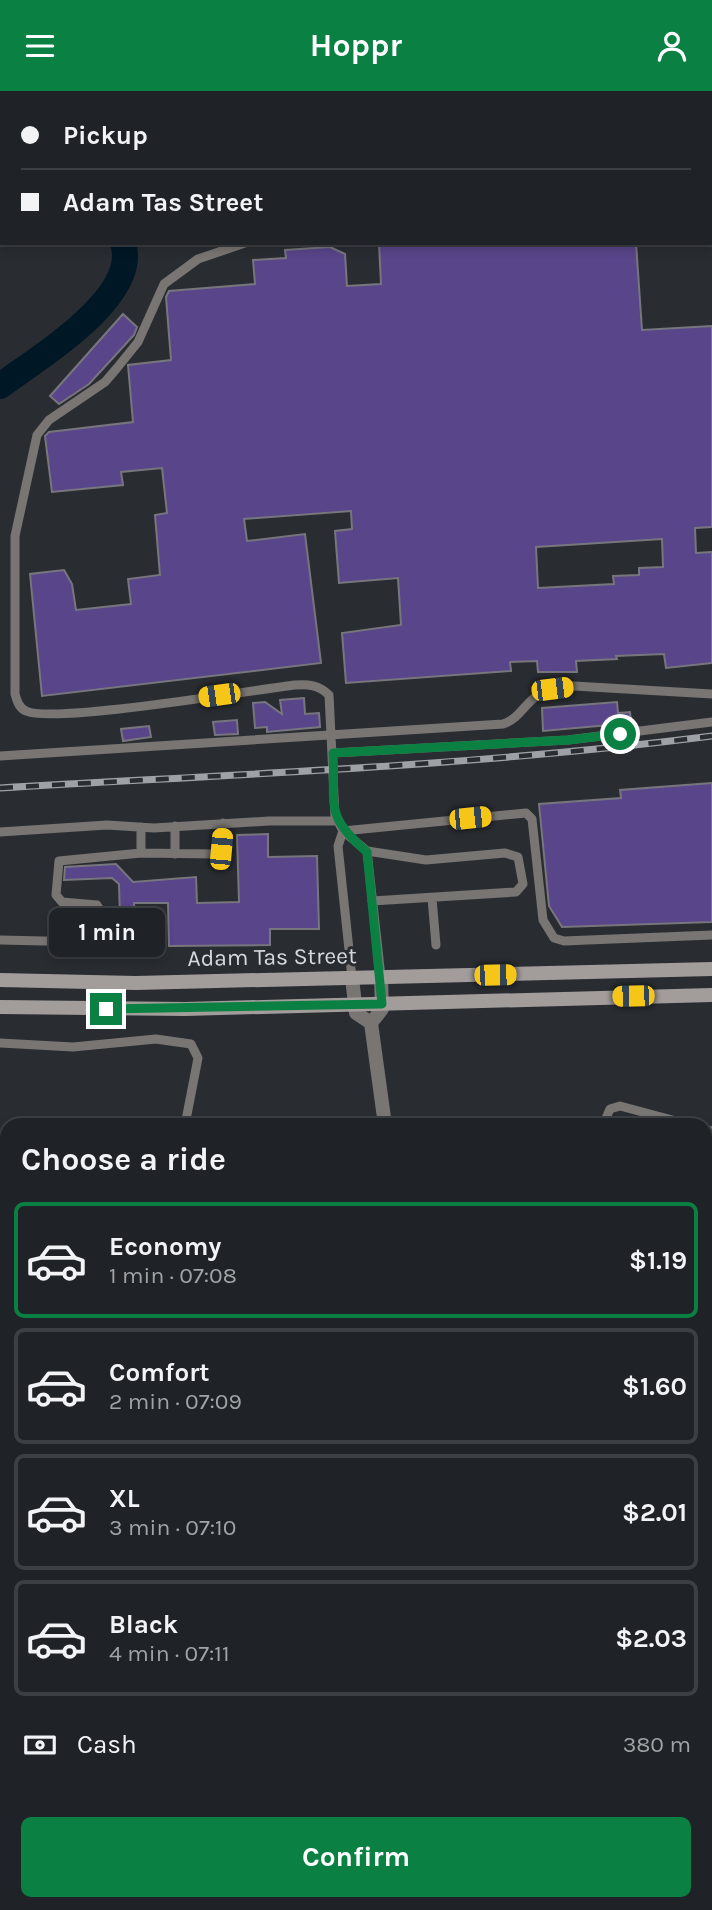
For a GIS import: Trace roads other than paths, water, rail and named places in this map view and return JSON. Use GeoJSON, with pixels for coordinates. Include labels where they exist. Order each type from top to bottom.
{"type":"FeatureCollection","features":[{"type":"Feature","properties":{"kind":"main road","name":"Adam Tas Street"},"geometry":{"type":"LineString","coordinates":[[0,980],[136,983],[712,969]]}},
{"type":"Feature","properties":{"kind":"main road"},"geometry":{"type":"LineString","coordinates":[[0,1007],[185,1009],[712,995]]}},
{"type":"Feature","properties":{"kind":"street"},"geometry":{"type":"LineString","coordinates":[[371,1023],[383,1009],[380,977]]}},
{"type":"Feature","properties":{"kind":"street"},"geometry":{"type":"LineString","coordinates":[[352,978],[356,1013],[371,1023],[384,1118]]}},
{"type":"Feature","properties":{"kind":"lane"},"geometry":{"type":"LineString","coordinates":[[237,245],[198,259],[164,285],[138,342],[105,382],[49,420],[37,435],[15,535],[15,694],[18,705],[25,711],[37,714],[94,711],[309,684],[330,695],[335,815],[343,831],[367,852],[426,860],[505,853],[518,857],[521,861],[523,884],[516,892],[372,901]]}},
{"type":"Feature","properties":{"kind":"lane"},"geometry":{"type":"LineString","coordinates":[[0,756],[503,724],[516,718],[537,696],[552,689],[574,686],[712,694]]}},
{"type":"Feature","properties":{"kind":"lane"},"geometry":{"type":"LineString","coordinates":[[333,753],[568,740],[712,722]]}},
{"type":"Feature","properties":{"kind":"lane"},"geometry":{"type":"LineString","coordinates":[[343,831],[526,813],[532,819],[544,920],[554,938],[564,941],[712,935]]}},
{"type":"Feature","properties":{"kind":"lane"},"geometry":{"type":"LineString","coordinates":[[0,832],[107,825],[141,827],[339,821]]}},
{"type":"Feature","properties":{"kind":"lane"},"geometry":{"type":"LineString","coordinates":[[0,940],[99,940],[103,932],[100,909],[93,904],[68,903],[58,899],[57,864],[64,859],[141,853],[219,853],[223,823]]}},
{"type":"Feature","properties":{"kind":"lane"},"geometry":{"type":"LineString","coordinates":[[175,826],[176,854]]}},
{"type":"Feature","properties":{"kind":"lane"},"geometry":{"type":"LineString","coordinates":[[141,827],[141,853]]}},
{"type":"Feature","properties":{"kind":"lane"},"geometry":{"type":"LineString","coordinates":[[343,831],[338,846],[352,978]]}},
{"type":"Feature","properties":{"kind":"lane"},"geometry":{"type":"LineString","coordinates":[[367,852],[380,977]]}},
{"type":"Feature","properties":{"kind":"lane"},"geometry":{"type":"LineString","coordinates":[[432,898],[436,945]]}},
{"type":"Feature","properties":{"kind":"lane"},"geometry":{"type":"LineString","coordinates":[[0,1043],[73,1047],[166,1039],[191,1044],[198,1058],[186,1118]]}},
{"type":"Feature","properties":{"kind":"lane"},"geometry":{"type":"LineString","coordinates":[[606,1118],[610,1109],[620,1106],[665,1118]]}},
{"type":"Feature","properties":{"kind":"waterway"},"geometry":{"type":"LineString","coordinates":[[0,386],[82,325],[101,305],[116,284],[124,264],[123,245]]}},
{"type":"Feature","properties":{"kind":"railway"},"geometry":{"type":"LineString","coordinates":[[0,788],[446,762],[712,736]]}}]}
